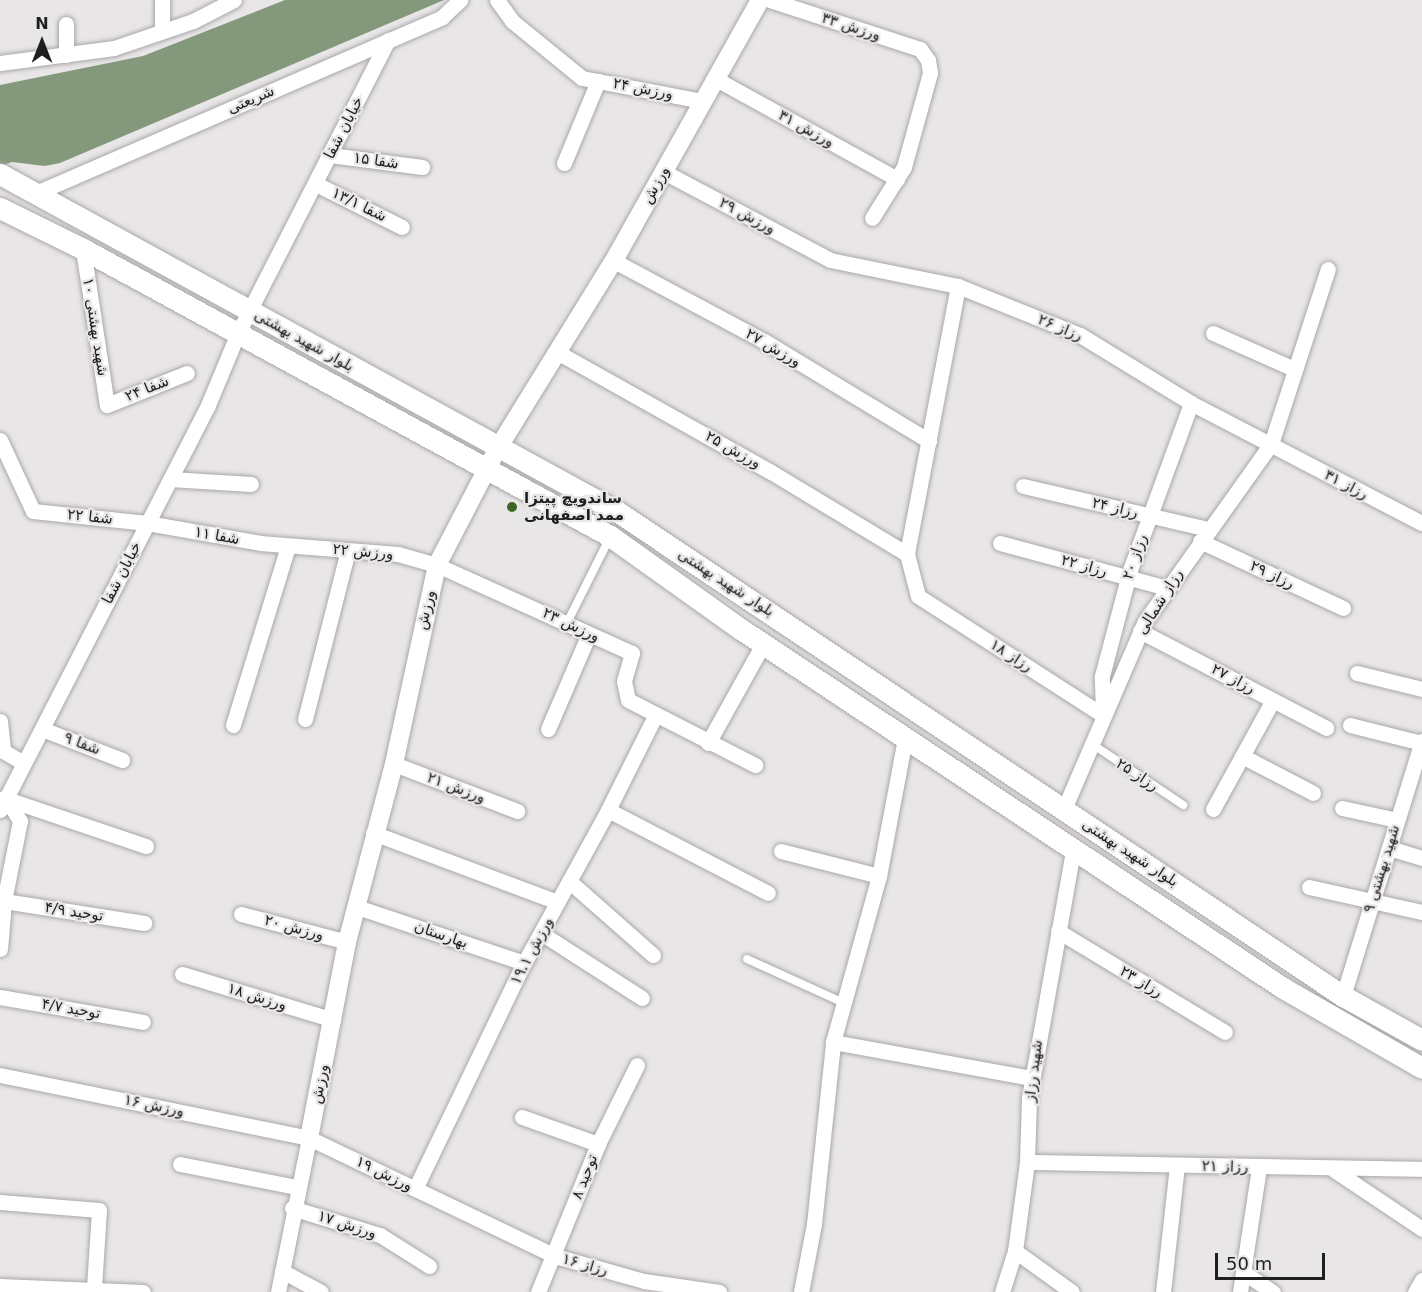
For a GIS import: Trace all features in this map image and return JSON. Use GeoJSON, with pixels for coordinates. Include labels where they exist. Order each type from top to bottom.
{"type":"FeatureCollection","features":[{"type":"Feature","properties":{"kind":"main road","name":"بلوار شهید بهشتی"},"geometry":{"type":"LineString","coordinates":[[1,175],[618,512],[1343,996],[1422,1040]]}},
{"type":"Feature","properties":{"kind":"main road","name":"بلوار شهید بهشتی"},"geometry":{"type":"LineString","coordinates":[[0,208],[83,249],[610,536],[763,644],[1073,850],[1335,1021],[1422,1068]]}},
{"type":"Feature","properties":{"kind":"main road"},"geometry":{"type":"LineString","coordinates":[[938,761],[955,737]]}},
{"type":"Feature","properties":{"kind":"street"},"geometry":{"type":"LineString","coordinates":[[162,0],[162,32]]}},
{"type":"Feature","properties":{"kind":"street"},"geometry":{"type":"LineString","coordinates":[[0,63],[114,48],[162,32],[234,0]]}},
{"type":"Feature","properties":{"kind":"street","name":"شریعتی"},"geometry":{"type":"LineString","coordinates":[[36,193],[442,17],[460,0]]}},
{"type":"Feature","properties":{"kind":"street","name":"ورزش ۲۴"},"geometry":{"type":"LineString","coordinates":[[497,0],[512,21],[582,78],[704,101]]}},
{"type":"Feature","properties":{"kind":"street","name":"ورزش"},"geometry":{"type":"LineString","coordinates":[[278,1292],[296,1187],[309,1138],[347,942],[373,833],[394,764],[436,565],[498,448],[614,261],[760,0]]}},
{"type":"Feature","properties":{"kind":"street","name":"ورزش ۳۳"},"geometry":{"type":"LineString","coordinates":[[770,0],[920,49],[928,60],[930,73],[904,167],[897,179]]}},
{"type":"Feature","properties":{"kind":"street"},"geometry":{"type":"LineString","coordinates":[[66,24],[66,55]]}},
{"type":"Feature","properties":{"kind":"street","name":"خیابان شفا"},"geometry":{"type":"LineString","coordinates":[[2,802],[42,729],[208,405],[238,333],[388,40]]}},
{"type":"Feature","properties":{"kind":"street","name":"ورزش ۳۱"},"geometry":{"type":"LineString","coordinates":[[716,79],[897,179]]}},
{"type":"Feature","properties":{"kind":"street"},"geometry":{"type":"LineString","coordinates":[[564,163],[598,81]]}},
{"type":"Feature","properties":{"kind":"street","name":"شفا ۱۵"},"geometry":{"type":"LineString","coordinates":[[330,154],[422,167]]}},
{"type":"Feature","properties":{"kind":"street","name":"ورزش ۲۹"},"geometry":{"type":"LineString","coordinates":[[663,172],[830,260]]}},
{"type":"Feature","properties":{"kind":"street"},"geometry":{"type":"LineString","coordinates":[[872,218],[897,179]]}},
{"type":"Feature","properties":{"kind":"street","name":"شفا ۱۳/۱"},"geometry":{"type":"LineString","coordinates":[[316,184],[402,226]]}},
{"type":"Feature","properties":{"kind":"street","name":"شهید بهشتی ۱۰"},"geometry":{"type":"LineString","coordinates":[[83,249],[107,405]]}},
{"type":"Feature","properties":{"kind":"street","name":"رزاز ۲۶"},"geometry":{"type":"LineString","coordinates":[[830,260],[958,286],[1080,335],[1191,403],[1271,444]]}},
{"type":"Feature","properties":{"kind":"street","name":"ورزش ۲۷"},"geometry":{"type":"LineString","coordinates":[[614,261],[764,341],[930,441]]}},
{"type":"Feature","properties":{"kind":"street","name":"رزاز شمالی"},"geometry":{"type":"LineString","coordinates":[[1064,809],[1140,631],[1204,535],[1271,444],[1328,269]]}},
{"type":"Feature","properties":{"kind":"street"},"geometry":{"type":"LineString","coordinates":[[907,554],[958,286]]}},
{"type":"Feature","properties":{"kind":"street"},"geometry":{"type":"LineString","coordinates":[[1213,333],[1294,369]]}},
{"type":"Feature","properties":{"kind":"street","name":"ورزش ۲۵"},"geometry":{"type":"LineString","coordinates":[[557,352],[771,472],[907,554]]}},
{"type":"Feature","properties":{"kind":"street","name":"شفا ۲۴"},"geometry":{"type":"LineString","coordinates":[[107,405],[187,373]]}},
{"type":"Feature","properties":{"kind":"street","name":"رزاز ۲۰"},"geometry":{"type":"LineString","coordinates":[[1104,716],[1102,676],[1128,577],[1191,403]]}},
{"type":"Feature","properties":{"kind":"street","name":"شفا ۲۲"},"geometry":{"type":"LineString","coordinates":[[0,440],[33,511],[147,523]]}},
{"type":"Feature","properties":{"kind":"street","name":"رزاز ۳۱"},"geometry":{"type":"LineString","coordinates":[[1271,444],[1422,523]]}},
{"type":"Feature","properties":{"kind":"street"},"geometry":{"type":"LineString","coordinates":[[170,479],[251,484]]}},
{"type":"Feature","properties":{"kind":"street","name":"رزاز ۲۴"},"geometry":{"type":"LineString","coordinates":[[1023,486],[1150,516],[1204,535]]}},
{"type":"Feature","properties":{"kind":"street","name":"شفا ۱۱"},"geometry":{"type":"LineString","coordinates":[[147,523],[288,546]]}},
{"type":"Feature","properties":{"kind":"street","name":"رزاز ۲۹"},"geometry":{"type":"LineString","coordinates":[[1204,535],[1343,608]]}},
{"type":"Feature","properties":{"kind":"street","name":"رزاز ۲۲"},"geometry":{"type":"LineString","coordinates":[[1000,543],[1167,588]]}},
{"type":"Feature","properties":{"kind":"street"},"geometry":{"type":"LineString","coordinates":[[233,725],[288,546]]}},
{"type":"Feature","properties":{"kind":"street","name":"ورزش ۲۲"},"geometry":{"type":"LineString","coordinates":[[288,546],[398,554],[436,565]]}},
{"type":"Feature","properties":{"kind":"street"},"geometry":{"type":"LineString","coordinates":[[305,719],[348,550]]}},
{"type":"Feature","properties":{"kind":"street","name":"رزاز ۱۸"},"geometry":{"type":"LineString","coordinates":[[907,554],[918,596],[1104,716]]}},
{"type":"Feature","properties":{"kind":"street","name":"ورزش ۲۳"},"geometry":{"type":"LineString","coordinates":[[436,565],[632,653],[624,691],[628,700],[655,716]]}},
{"type":"Feature","properties":{"kind":"street","name":"رزاز ۲۷"},"geometry":{"type":"LineString","coordinates":[[1140,631],[1326,728]]}},
{"type":"Feature","properties":{"kind":"street"},"geometry":{"type":"LineString","coordinates":[[548,729],[589,634]]}},
{"type":"Feature","properties":{"kind":"street"},"geometry":{"type":"LineString","coordinates":[[708,743],[763,644]]}},
{"type":"Feature","properties":{"kind":"street"},"geometry":{"type":"LineString","coordinates":[[1357,673],[1422,689]]}},
{"type":"Feature","properties":{"kind":"street"},"geometry":{"type":"LineString","coordinates":[[1213,809],[1273,700]]}},
{"type":"Feature","properties":{"kind":"street"},"geometry":{"type":"LineString","coordinates":[[655,716],[754,765]]}},
{"type":"Feature","properties":{"kind":"street","name":"ورزش ۱۹.۱"},"geometry":{"type":"LineString","coordinates":[[415,1190],[524,963],[608,810],[655,716]]}},
{"type":"Feature","properties":{"kind":"street"},"geometry":{"type":"LineString","coordinates":[[0,721],[3,751],[24,763]]}},
{"type":"Feature","properties":{"kind":"street"},"geometry":{"type":"LineString","coordinates":[[1350,725],[1422,742]]}},
{"type":"Feature","properties":{"kind":"street","name":"شفا ۹"},"geometry":{"type":"LineString","coordinates":[[42,729],[122,760]]}},
{"type":"Feature","properties":{"kind":"street"},"geometry":{"type":"LineString","coordinates":[[801,1292],[814,1224],[833,1042],[842,1002],[879,876],[905,739]]}},
{"type":"Feature","properties":{"kind":"street","name":"شهید بهشتی ۹"},"geometry":{"type":"LineString","coordinates":[[1343,996],[1422,742]]}},
{"type":"Feature","properties":{"kind":"street"},"geometry":{"type":"LineString","coordinates":[[1242,756],[1313,794]]}},
{"type":"Feature","properties":{"kind":"street","name":"ورزش ۲۱"},"geometry":{"type":"LineString","coordinates":[[394,764],[517,811]]}},
{"type":"Feature","properties":{"kind":"street"},"geometry":{"type":"LineString","coordinates":[[2,802],[146,846]]}},
{"type":"Feature","properties":{"kind":"street"},"geometry":{"type":"LineString","coordinates":[[0,949],[4,901],[20,821],[2,802]]}},
{"type":"Feature","properties":{"kind":"street"},"geometry":{"type":"LineString","coordinates":[[1342,808],[1397,820]]}},
{"type":"Feature","properties":{"kind":"street"},"geometry":{"type":"LineString","coordinates":[[608,810],[768,893]]}},
{"type":"Feature","properties":{"kind":"street"},"geometry":{"type":"LineString","coordinates":[[373,833],[558,902]]}},
{"type":"Feature","properties":{"kind":"street"},"geometry":{"type":"LineString","coordinates":[[1389,848],[1422,858]]}},
{"type":"Feature","properties":{"kind":"street","name":"شهید رزاز"},"geometry":{"type":"LineString","coordinates":[[1002,1292],[1015,1251],[1027,1162],[1032,1078],[1073,850]]}},
{"type":"Feature","properties":{"kind":"street"},"geometry":{"type":"LineString","coordinates":[[781,852],[879,876]]}},
{"type":"Feature","properties":{"kind":"street"},"geometry":{"type":"LineString","coordinates":[[569,881],[654,955]]}},
{"type":"Feature","properties":{"kind":"street"},"geometry":{"type":"LineString","coordinates":[[1309,887],[1422,912]]}},
{"type":"Feature","properties":{"kind":"street","name":"توحید ۴/۹"},"geometry":{"type":"LineString","coordinates":[[4,901],[144,922]]}},
{"type":"Feature","properties":{"kind":"street","name":"بهارستان"},"geometry":{"type":"LineString","coordinates":[[357,907],[524,963]]}},
{"type":"Feature","properties":{"kind":"street","name":"ورزش ۲۰"},"geometry":{"type":"LineString","coordinates":[[241,914],[347,942]]}},
{"type":"Feature","properties":{"kind":"street","name":"رزاز ۲۳"},"geometry":{"type":"LineString","coordinates":[[1058,931],[1225,1032]]}},
{"type":"Feature","properties":{"kind":"street"},"geometry":{"type":"LineString","coordinates":[[541,933],[642,998]]}},
{"type":"Feature","properties":{"kind":"street","name":"ورزش ۱۸"},"geometry":{"type":"LineString","coordinates":[[182,974],[333,1020]]}},
{"type":"Feature","properties":{"kind":"street","name":"توحید ۴/۷"},"geometry":{"type":"LineString","coordinates":[[0,997],[143,1022]]}},
{"type":"Feature","properties":{"kind":"street"},"geometry":{"type":"LineString","coordinates":[[833,1042],[1032,1078]]}},
{"type":"Feature","properties":{"kind":"street","name":"توحید ۸"},"geometry":{"type":"LineString","coordinates":[[538,1292],[555,1256],[598,1144],[637,1065]]}},
{"type":"Feature","properties":{"kind":"street","name":"ورزش ۱۶"},"geometry":{"type":"LineString","coordinates":[[0,1075],[309,1138]]}},
{"type":"Feature","properties":{"kind":"street"},"geometry":{"type":"LineString","coordinates":[[522,1117],[598,1144]]}},
{"type":"Feature","properties":{"kind":"street","name":"ورزش ۱۹"},"geometry":{"type":"LineString","coordinates":[[309,1138],[459,1210]]}},
{"type":"Feature","properties":{"kind":"street","name":"رزاز ۲۱"},"geometry":{"type":"LineString","coordinates":[[1027,1162],[1334,1170],[1422,1169]]}},
{"type":"Feature","properties":{"kind":"street"},"geometry":{"type":"LineString","coordinates":[[180,1164],[296,1187]]}},
{"type":"Feature","properties":{"kind":"street"},"geometry":{"type":"LineString","coordinates":[[1163,1292],[1178,1166]]}},
{"type":"Feature","properties":{"kind":"street"},"geometry":{"type":"LineString","coordinates":[[1240,1292],[1259,1168]]}},
{"type":"Feature","properties":{"kind":"street"},"geometry":{"type":"LineString","coordinates":[[1334,1170],[1422,1229]]}},
{"type":"Feature","properties":{"kind":"street"},"geometry":{"type":"LineString","coordinates":[[0,1202],[99,1210],[94,1288]]}},
{"type":"Feature","properties":{"kind":"street","name":"ورزش ۱۷"},"geometry":{"type":"LineString","coordinates":[[292,1208],[380,1235],[429,1266]]}},
{"type":"Feature","properties":{"kind":"street","name":"رزاز ۱۶"},"geometry":{"type":"LineString","coordinates":[[459,1210],[555,1256],[644,1281],[719,1292]]}},
{"type":"Feature","properties":{"kind":"street"},"geometry":{"type":"LineString","coordinates":[[1015,1251],[1072,1292]]}},
{"type":"Feature","properties":{"kind":"street"},"geometry":{"type":"LineString","coordinates":[[282,1271],[321,1292]]}},
{"type":"Feature","properties":{"kind":"street"},"geometry":{"type":"LineString","coordinates":[[1243,1272],[1273,1292]]}},
{"type":"Feature","properties":{"kind":"street"},"geometry":{"type":"LineString","coordinates":[[1415,1292],[1422,1280]]}},
{"type":"Feature","properties":{"kind":"street"},"geometry":{"type":"LineString","coordinates":[[0,1286],[94,1288],[143,1292]]}},
{"type":"Feature","properties":{"kind":"lane"},"geometry":{"type":"LineString","coordinates":[[567,623],[610,536]]}},
{"type":"Feature","properties":{"kind":"lane","name":"رزاز ۲۵"},"geometry":{"type":"LineString","coordinates":[[1092,744],[1183,805]]}},
{"type":"Feature","properties":{"kind":"lane"},"geometry":{"type":"LineString","coordinates":[[747,959],[842,1002]]}},
{"type":"Feature","properties":{"kind":"shaded area"},"geometry":{"type":"Polygon","coordinates":[[[285,0],[444,0],[60,163],[45,166],[12,162],[0,166],[0,85],[143,56],[285,0]]]}},
{"type":"Feature","properties":{"kind":"place","name":"ساندویچ پیتزا ممد اصفهانی"},"geometry":{"type":"Point","coordinates":[512,507]}}]}
